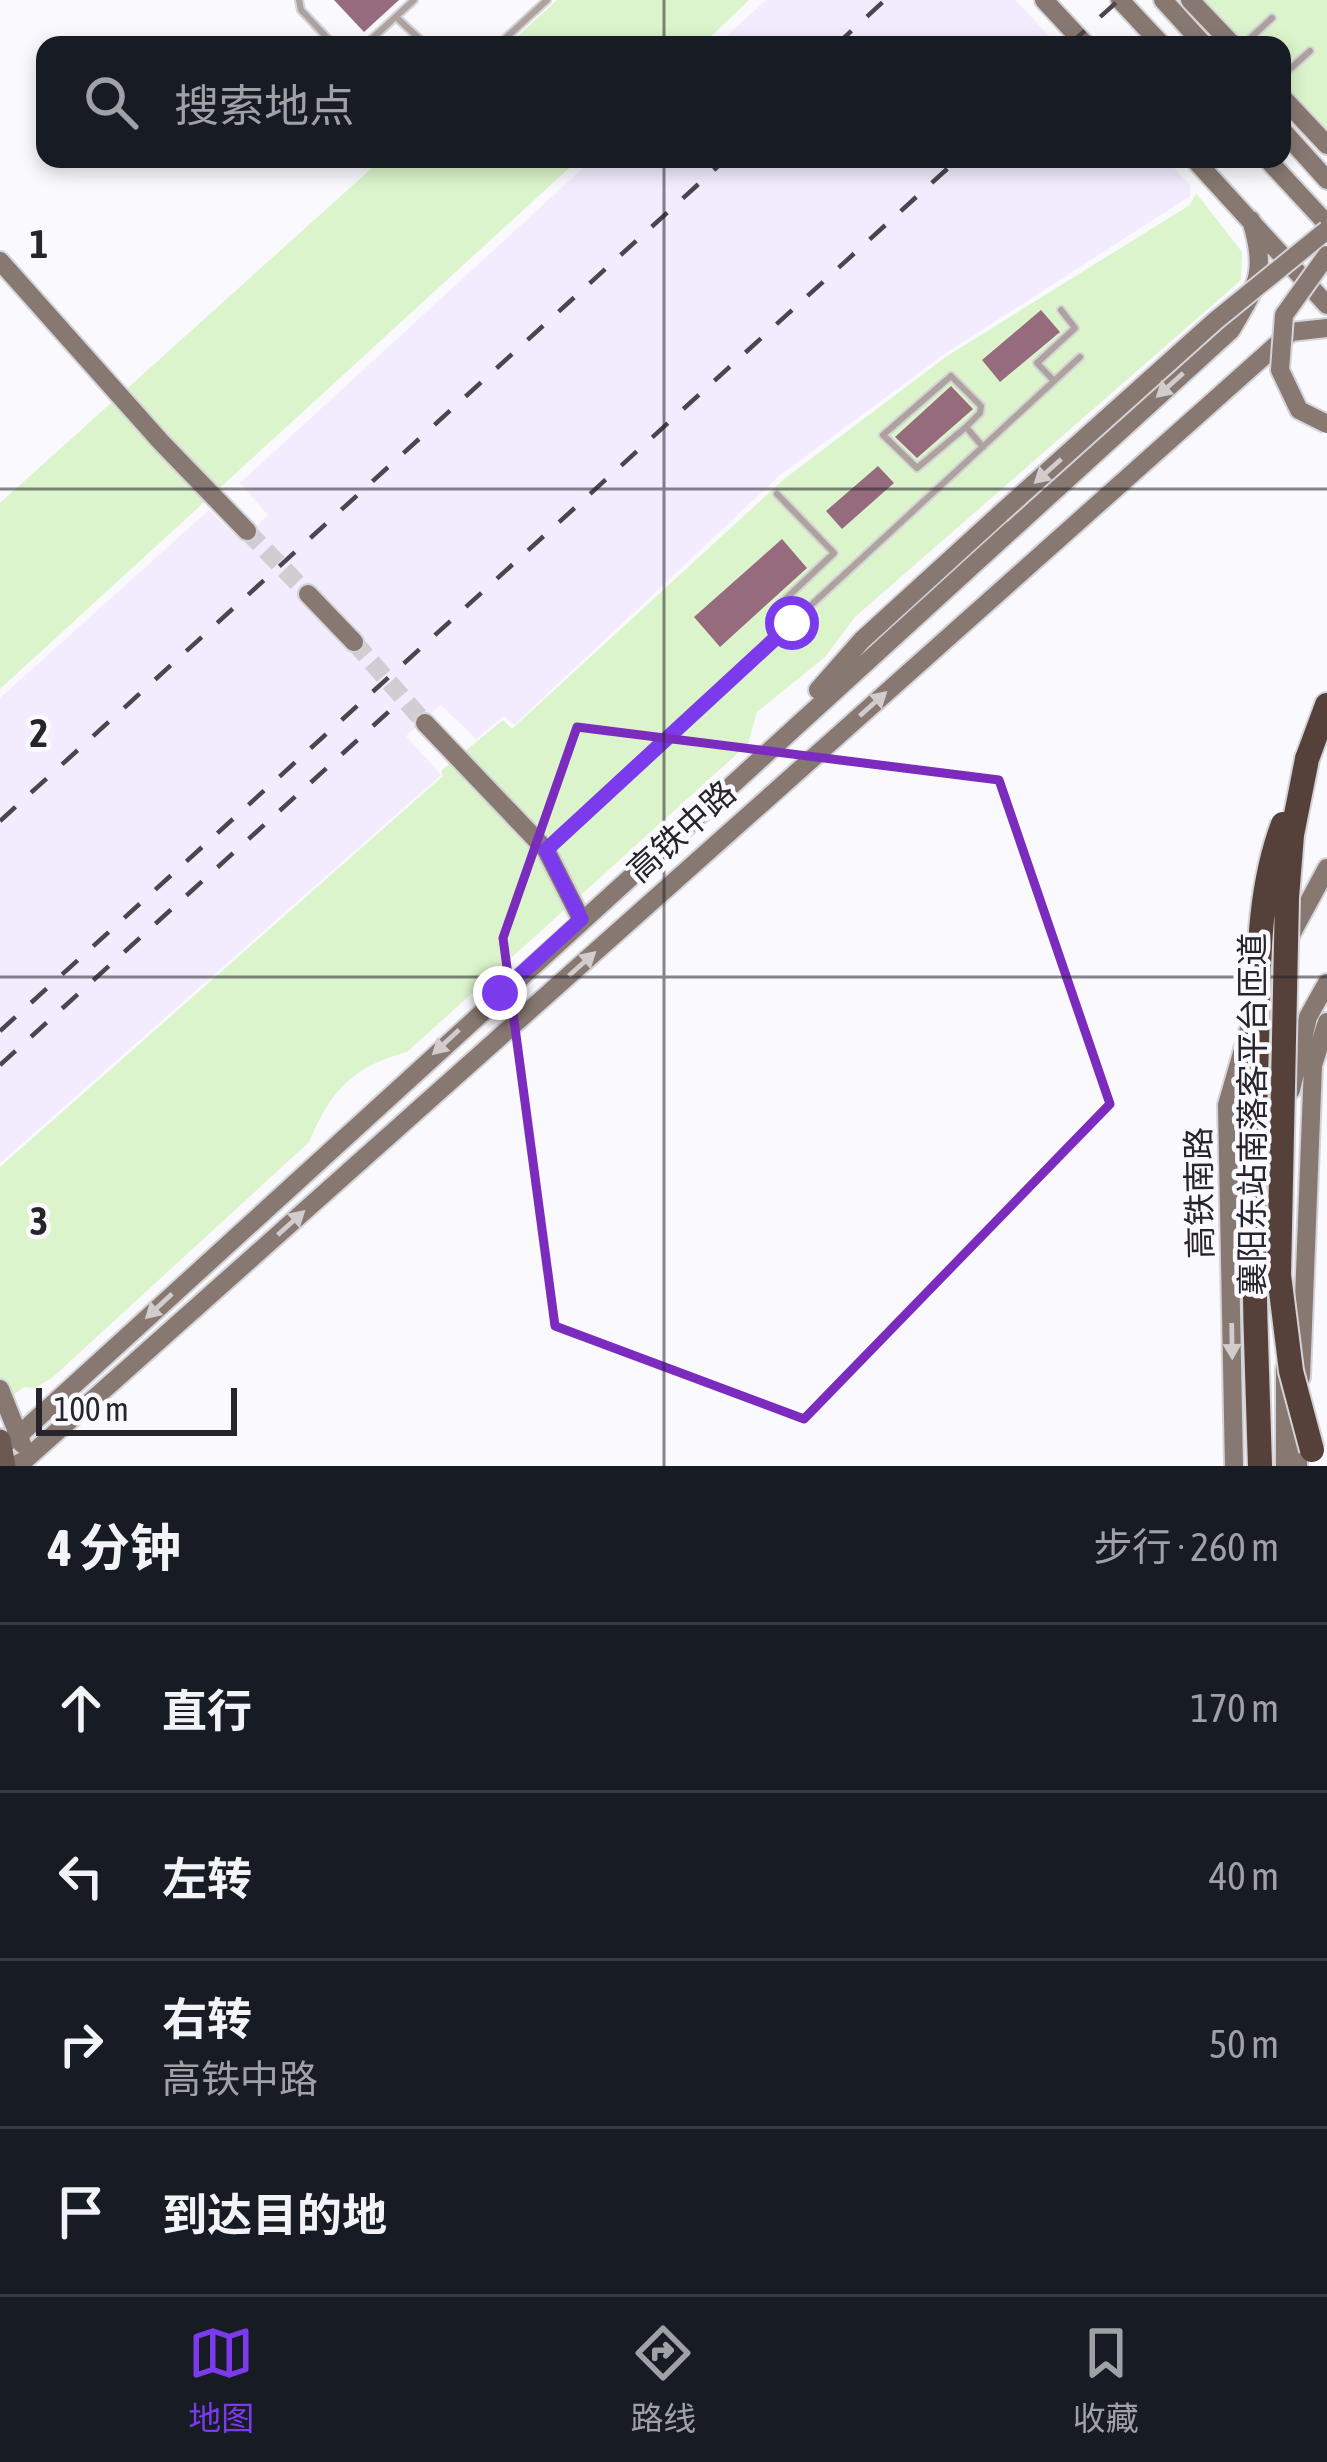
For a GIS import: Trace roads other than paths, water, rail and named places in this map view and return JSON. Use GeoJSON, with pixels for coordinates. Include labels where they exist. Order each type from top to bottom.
{"type":"FeatureCollection","features":[{"type":"Feature","properties":{"kind":"highway"},"geometry":{"type":"LineString","coordinates":[[1260,1466],[1251,1196],[1261,922],[1273,851],[1327,706]]}},
{"type":"Feature","properties":{"kind":"highway","name":"襄阳东站南落客平台匝道"},"geometry":{"type":"LineString","coordinates":[[1307,759],[1286,897],[1279,1275],[1291,1371],[1319,1466]]}},
{"type":"Feature","properties":{"kind":"main road"},"geometry":{"type":"LineString","coordinates":[[5,1442],[18,1465]]}},
{"type":"Feature","properties":{"kind":"street"},"geometry":{"type":"LineString","coordinates":[[1044,0],[1078,36]]}},
{"type":"Feature","properties":{"kind":"street"},"geometry":{"type":"LineString","coordinates":[[1120,0],[1154,36]]}},
{"type":"Feature","properties":{"kind":"street"},"geometry":{"type":"LineString","coordinates":[[1163,0],[1196,36]]}},
{"type":"Feature","properties":{"kind":"street"},"geometry":{"type":"LineString","coordinates":[[1190,0],[1224,36]]}},
{"type":"Feature","properties":{"kind":"street"},"geometry":{"type":"LineString","coordinates":[[1291,107],[1327,145]]}},
{"type":"Feature","properties":{"kind":"street"},"geometry":{"type":"LineString","coordinates":[[1291,140],[1327,180]]}},
{"type":"Feature","properties":{"kind":"street"},"geometry":{"type":"LineString","coordinates":[[1202,168],[1327,305]]}},
{"type":"Feature","properties":{"kind":"street"},"geometry":{"type":"LineString","coordinates":[[1275,168],[1327,227]]}},
{"type":"Feature","properties":{"kind":"street","name":"高铁中路"},"geometry":{"type":"LineString","coordinates":[[5,1442],[1231,330],[1255,288],[1262,255],[1251,220]]}},
{"type":"Feature","properties":{"kind":"street","name":"高铁中路"},"geometry":{"type":"LineString","coordinates":[[764,753],[862,640],[1215,321],[1327,227]]}},
{"type":"Feature","properties":{"kind":"street"},"geometry":{"type":"LineString","coordinates":[[1327,255],[1284,315],[1280,370],[1299,410],[1327,424]]}},
{"type":"Feature","properties":{"kind":"street"},"geometry":{"type":"LineString","coordinates":[[0,261],[247,531]]}},
{"type":"Feature","properties":{"kind":"street","name":"高铁中路"},"geometry":{"type":"LineString","coordinates":[[18,1465],[1291,332],[1327,328]]}},
{"type":"Feature","properties":{"kind":"street"},"geometry":{"type":"LineString","coordinates":[[308,594],[354,642]]}},
{"type":"Feature","properties":{"kind":"street"},"geometry":{"type":"LineString","coordinates":[[425,723],[546,850],[581,919]]}},
{"type":"Feature","properties":{"kind":"street","name":"高铁南路"},"geometry":{"type":"LineString","coordinates":[[1234,1466],[1227,1105],[1262,988],[1327,868]]}},
{"type":"Feature","properties":{"kind":"street"},"geometry":{"type":"LineString","coordinates":[[1285,1466],[1288,1100],[1308,1017],[1327,983]]}},
{"type":"Feature","properties":{"kind":"street"},"geometry":{"type":"LineString","coordinates":[[1298,1466],[1313,1065],[1327,1022]]}},
{"type":"Feature","properties":{"kind":"street"},"geometry":{"type":"LineString","coordinates":[[0,1389],[5,1442]]}},
{"type":"Feature","properties":{"kind":"lane"},"geometry":{"type":"LineString","coordinates":[[299,0],[301,10],[326,36]]}},
{"type":"Feature","properties":{"kind":"lane"},"geometry":{"type":"LineString","coordinates":[[375,36],[414,0]]}},
{"type":"Feature","properties":{"kind":"lane"},"geometry":{"type":"LineString","coordinates":[[508,36],[547,0]]}},
{"type":"Feature","properties":{"kind":"lane"},"geometry":{"type":"LineString","coordinates":[[396,17],[416,36]]}},
{"type":"Feature","properties":{"kind":"lane"},"geometry":{"type":"LineString","coordinates":[[1253,36],[1272,18]]}},
{"type":"Feature","properties":{"kind":"lane"},"geometry":{"type":"LineString","coordinates":[[1291,68],[1310,51]]}},
{"type":"Feature","properties":{"kind":"lane"},"geometry":{"type":"LineString","coordinates":[[1054,381],[1037,363],[1075,328],[1060,310]]}},
{"type":"Feature","properties":{"kind":"lane"},"geometry":{"type":"LineString","coordinates":[[546,850],[1080,357]]}},
{"type":"Feature","properties":{"kind":"lane"},"geometry":{"type":"LineString","coordinates":[[951,376],[980,406],[980,413],[966,427],[917,468],[883,435],[951,376]]}},
{"type":"Feature","properties":{"kind":"lane"},"geometry":{"type":"LineString","coordinates":[[966,427],[983,446]]}},
{"type":"Feature","properties":{"kind":"lane"},"geometry":{"type":"LineString","coordinates":[[777,494],[834,553],[776,608],[792,623]]}},
{"type":"Feature","properties":{"kind":"tunnel"},"geometry":{"type":"LineString","coordinates":[[247,531],[308,594]]}},
{"type":"Feature","properties":{"kind":"tunnel"},"geometry":{"type":"LineString","coordinates":[[354,642],[425,723]]}},
{"type":"Feature","properties":{"kind":"railway"},"geometry":{"type":"LineString","coordinates":[[846,36],[885,0]]}},
{"type":"Feature","properties":{"kind":"railway"},"geometry":{"type":"LineString","coordinates":[[1079,36],[1119,0]]}},
{"type":"Feature","properties":{"kind":"railway"},"geometry":{"type":"LineString","coordinates":[[0,821],[716,168]]}},
{"type":"Feature","properties":{"kind":"railway"},"geometry":{"type":"LineString","coordinates":[[0,1031],[948,168]]}},
{"type":"Feature","properties":{"kind":"railway"},"geometry":{"type":"LineString","coordinates":[[0,1065],[396,705]]}}]}
